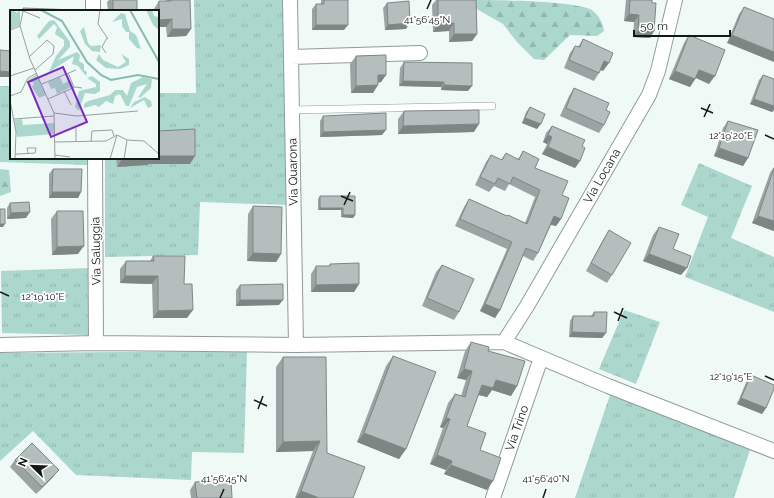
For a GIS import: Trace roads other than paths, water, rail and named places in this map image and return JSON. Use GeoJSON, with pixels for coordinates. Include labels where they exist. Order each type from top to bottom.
{"type":"FeatureCollection","features":[{"type":"Feature","properties":{"kind":"street","name":"Via Quarona"},"geometry":{"type":"LineString","coordinates":[[290,0],[296,345]]}},
{"type":"Feature","properties":{"kind":"street","name":"Via Locana"},"geometry":{"type":"LineString","coordinates":[[504,342],[527,306],[649,95],[658,71],[675,0]]}},
{"type":"Feature","properties":{"kind":"street"},"geometry":{"type":"LineString","coordinates":[[291,57],[420,53]]}},
{"type":"Feature","properties":{"kind":"street","name":"Via Saluggia"},"geometry":{"type":"LineString","coordinates":[[95,159],[96,343]]}},
{"type":"Feature","properties":{"kind":"street"},"geometry":{"type":"LineString","coordinates":[[0,345],[96,343],[296,345],[504,342],[774,451]]}},
{"type":"Feature","properties":{"kind":"street","name":"Via Trino"},"geometry":{"type":"LineString","coordinates":[[493,498],[541,358]]}},
{"type":"Feature","properties":{"kind":"lane"},"geometry":{"type":"LineString","coordinates":[[292,110],[492,106]]}}]}
